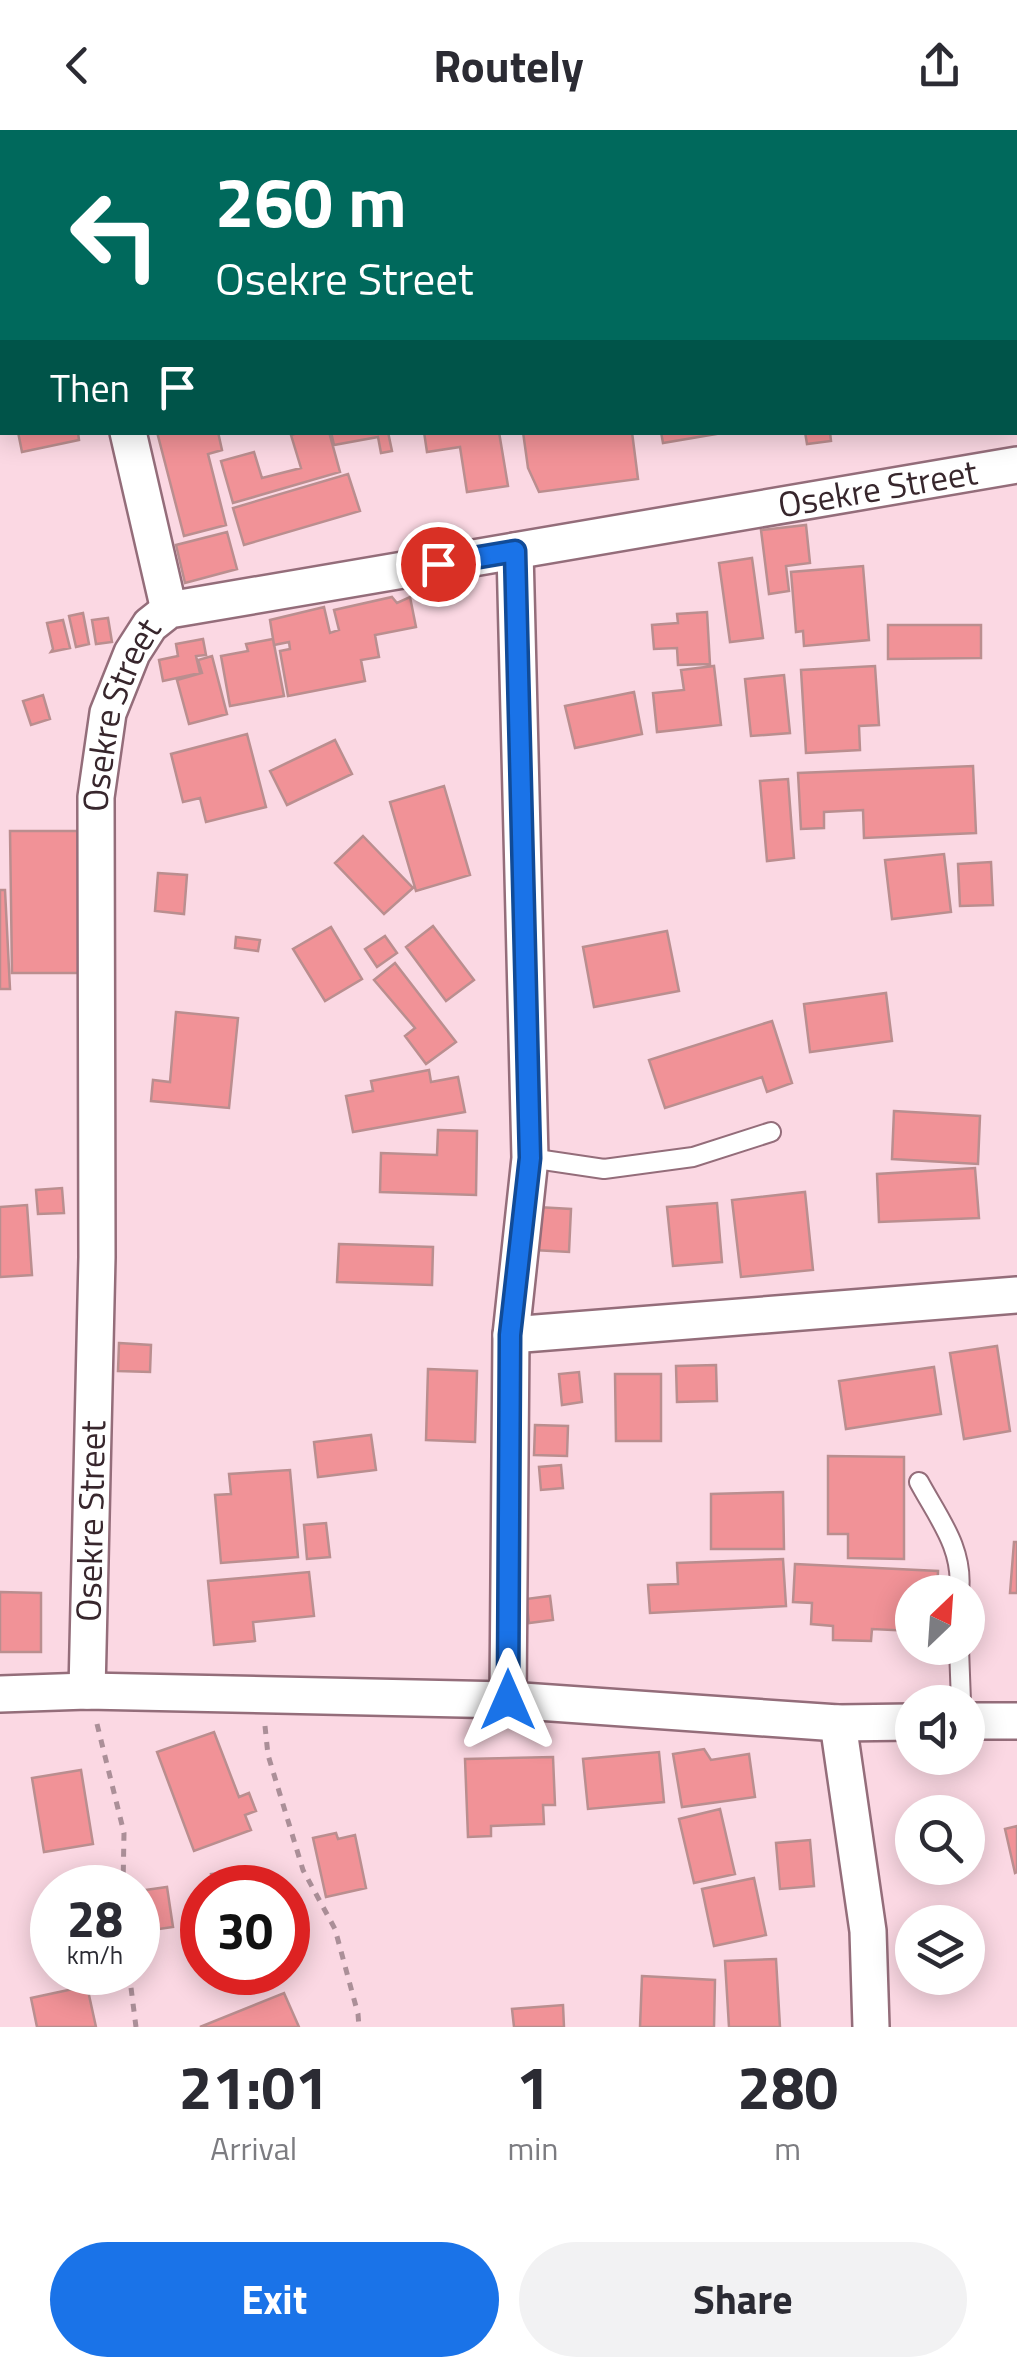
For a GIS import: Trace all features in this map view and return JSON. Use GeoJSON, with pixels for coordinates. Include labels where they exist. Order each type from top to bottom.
{"type":"FeatureCollection","features":[{"type":"Feature","properties":{"kind":"street"},"geometry":{"type":"LineString","coordinates":[[129,435],[169,610]]}},
{"type":"Feature","properties":{"kind":"street","name":"Osekre Street"},"geometry":{"type":"LineString","coordinates":[[87,1692],[97,1257],[96,797],[108,713],[132,653],[150,625],[169,610],[1017,465]]}},
{"type":"Feature","properties":{"kind":"street"},"geometry":{"type":"LineString","coordinates":[[508,1700],[510,1335],[530,1158],[515,551]]}},
{"type":"Feature","properties":{"kind":"street"},"geometry":{"type":"LineString","coordinates":[[510,1335],[1017,1295]]}},
{"type":"Feature","properties":{"kind":"street"},"geometry":{"type":"LineString","coordinates":[[0,1694],[261,1694],[508,1700],[838,1723],[895,1722]]}},
{"type":"Feature","properties":{"kind":"street"},"geometry":{"type":"LineString","coordinates":[[985,1721],[1017,1720]]}},
{"type":"Feature","properties":{"kind":"street"},"geometry":{"type":"LineString","coordinates":[[838,1723],[868,1931],[871,2027]]}},
{"type":"Feature","properties":{"kind":"lane"},"geometry":{"type":"LineString","coordinates":[[530,1158],[604,1169],[693,1156],[771,1132]]}},
{"type":"Feature","properties":{"kind":"lane"},"geometry":{"type":"LineString","coordinates":[[919,1482],[959,1560],[961,1575]]}},
{"type":"Feature","properties":{"kind":"path"},"geometry":{"type":"LineString","coordinates":[[87,1692],[124,1833],[123,1865]]}},
{"type":"Feature","properties":{"kind":"path"},"geometry":{"type":"LineString","coordinates":[[261,1694],[268,1755],[303,1870],[334,1929],[359,2027]]}},
{"type":"Feature","properties":{"kind":"path"},"geometry":{"type":"LineString","coordinates":[[132,1995],[136,2027]]}},
{"type":"Feature","properties":{"kind":"building"},"geometry":{"type":"Polygon","coordinates":[[[19,435],[78,435],[79,440],[22,452],[19,435]]]}},
{"type":"Feature","properties":{"kind":"building"},"geometry":{"type":"Polygon","coordinates":[[[158,435],[219,435],[222,450],[208,454],[226,525],[184,536],[158,435]]]}},
{"type":"Feature","properties":{"kind":"building"},"geometry":{"type":"Polygon","coordinates":[[[291,435],[330,435],[340,472],[233,503],[221,461],[254,452],[262,478],[301,468],[291,435]]]}},
{"type":"Feature","properties":{"kind":"building"},"geometry":{"type":"Polygon","coordinates":[[[332,435],[389,435],[392,451],[381,453],[378,437],[334,445],[332,435]]]}},
{"type":"Feature","properties":{"kind":"building"},"geometry":{"type":"Polygon","coordinates":[[[424,435],[500,435],[508,486],[467,492],[460,447],[427,452],[424,435]]]}},
{"type":"Feature","properties":{"kind":"building"},"geometry":{"type":"Polygon","coordinates":[[[523,435],[632,435],[638,479],[539,492],[528,468],[523,435]]]}},
{"type":"Feature","properties":{"kind":"building"},"geometry":{"type":"Polygon","coordinates":[[[662,435],[710,435],[663,443],[662,435]]]}},
{"type":"Feature","properties":{"kind":"building"},"geometry":{"type":"Polygon","coordinates":[[[806,435],[830,435],[831,441],[807,444],[806,435]]]}},
{"type":"Feature","properties":{"kind":"building"},"geometry":{"type":"Polygon","coordinates":[[[348,474],[360,511],[244,545],[233,508],[348,474]]]}},
{"type":"Feature","properties":{"kind":"building"},"geometry":{"type":"Polygon","coordinates":[[[806,525],[810,563],[786,566],[789,591],[769,594],[761,530],[806,525]]]}},
{"type":"Feature","properties":{"kind":"building"},"geometry":{"type":"Polygon","coordinates":[[[227,532],[237,569],[185,583],[176,545],[227,532]]]}},
{"type":"Feature","properties":{"kind":"building"},"geometry":{"type":"Polygon","coordinates":[[[752,558],[763,638],[730,642],[719,563],[752,558]]]}},
{"type":"Feature","properties":{"kind":"building"},"geometry":{"type":"Polygon","coordinates":[[[863,566],[869,640],[804,646],[803,631],[796,632],[791,572],[863,566]]]}},
{"type":"Feature","properties":{"kind":"building"},"geometry":{"type":"Polygon","coordinates":[[[392,597],[397,603],[410,597],[416,627],[375,635],[379,657],[361,660],[365,681],[288,696],[280,651],[290,649],[289,642],[274,645],[270,620],[324,607],[330,633],[339,630],[334,610],[392,597]]]}},
{"type":"Feature","properties":{"kind":"building"},"geometry":{"type":"Polygon","coordinates":[[[707,612],[710,664],[678,665],[677,648],[654,649],[652,625],[678,623],[677,614],[707,612]]]}},
{"type":"Feature","properties":{"kind":"building"},"geometry":{"type":"Polygon","coordinates":[[[83,613],[89,644],[76,647],[69,616],[83,613]]]}},
{"type":"Feature","properties":{"kind":"building"},"geometry":{"type":"Polygon","coordinates":[[[108,618],[112,642],[96,644],[92,620],[108,618]]]}},
{"type":"Feature","properties":{"kind":"building"},"geometry":{"type":"Polygon","coordinates":[[[63,620],[70,648],[51,652],[47,623],[63,620]]]}},
{"type":"Feature","properties":{"kind":"building"},"geometry":{"type":"Polygon","coordinates":[[[888,625],[981,625],[981,658],[888,659],[888,625]]]}},
{"type":"Feature","properties":{"kind":"building"},"geometry":{"type":"Polygon","coordinates":[[[203,639],[206,655],[196,656],[200,673],[163,681],[159,660],[178,656],[176,644],[203,639]]]}},
{"type":"Feature","properties":{"kind":"building"},"geometry":{"type":"Polygon","coordinates":[[[273,639],[284,696],[230,706],[221,656],[248,651],[246,644],[273,639]]]}},
{"type":"Feature","properties":{"kind":"building"},"geometry":{"type":"Polygon","coordinates":[[[212,656],[227,714],[189,724],[177,680],[202,673],[198,660],[212,656]]]}},
{"type":"Feature","properties":{"kind":"building"},"geometry":{"type":"Polygon","coordinates":[[[714,666],[721,725],[657,732],[653,693],[684,690],[681,670],[714,666]]]}},
{"type":"Feature","properties":{"kind":"building"},"geometry":{"type":"Polygon","coordinates":[[[875,666],[879,725],[859,726],[860,750],[806,753],[801,670],[875,666]]]}},
{"type":"Feature","properties":{"kind":"building"},"geometry":{"type":"Polygon","coordinates":[[[784,675],[790,733],[751,736],[745,679],[784,675]]]}},
{"type":"Feature","properties":{"kind":"building"},"geometry":{"type":"Polygon","coordinates":[[[634,692],[642,734],[575,748],[565,706],[634,692]]]}},
{"type":"Feature","properties":{"kind":"building"},"geometry":{"type":"Polygon","coordinates":[[[43,695],[50,719],[31,725],[23,701],[43,695]]]}},
{"type":"Feature","properties":{"kind":"building"},"geometry":{"type":"Polygon","coordinates":[[[247,734],[266,807],[206,822],[200,798],[183,802],[171,754],[247,734]]]}},
{"type":"Feature","properties":{"kind":"building"},"geometry":{"type":"Polygon","coordinates":[[[335,740],[352,774],[287,805],[270,771],[335,740]]]}},
{"type":"Feature","properties":{"kind":"building"},"geometry":{"type":"Polygon","coordinates":[[[973,766],[976,833],[864,838],[863,810],[824,812],[824,828],[801,829],[798,773],[973,766]]]}},
{"type":"Feature","properties":{"kind":"building"},"geometry":{"type":"Polygon","coordinates":[[[788,779],[794,858],[767,861],[760,781],[788,779]]]}},
{"type":"Feature","properties":{"kind":"building"},"geometry":{"type":"Polygon","coordinates":[[[444,786],[470,875],[416,891],[390,802],[444,786]]]}},
{"type":"Feature","properties":{"kind":"building"},"geometry":{"type":"Polygon","coordinates":[[[10,831],[80,831],[82,973],[12,973],[10,831]]]}},
{"type":"Feature","properties":{"kind":"building"},"geometry":{"type":"Polygon","coordinates":[[[363,836],[413,888],[384,914],[335,863],[363,836]]]}},
{"type":"Feature","properties":{"kind":"building"},"geometry":{"type":"Polygon","coordinates":[[[944,854],[951,912],[892,919],[885,860],[944,854]]]}},
{"type":"Feature","properties":{"kind":"building"},"geometry":{"type":"Polygon","coordinates":[[[991,862],[993,905],[960,906],[958,864],[991,862]]]}},
{"type":"Feature","properties":{"kind":"building"},"geometry":{"type":"Polygon","coordinates":[[[158,873],[187,875],[184,914],[155,911],[158,873]]]}},
{"type":"Feature","properties":{"kind":"building"},"geometry":{"type":"Polygon","coordinates":[[[0,890],[5,890],[10,989],[0,989],[0,890]]]}},
{"type":"Feature","properties":{"kind":"building"},"geometry":{"type":"Polygon","coordinates":[[[433,926],[474,980],[446,1001],[406,947],[433,926]]]}},
{"type":"Feature","properties":{"kind":"building"},"geometry":{"type":"Polygon","coordinates":[[[331,927],[362,979],[325,1001],[293,949],[331,927]]]}},
{"type":"Feature","properties":{"kind":"building"},"geometry":{"type":"Polygon","coordinates":[[[667,931],[679,991],[594,1007],[583,947],[667,931]]]}},
{"type":"Feature","properties":{"kind":"building"},"geometry":{"type":"Polygon","coordinates":[[[385,936],[397,953],[377,967],[365,949],[385,936]]]}},
{"type":"Feature","properties":{"kind":"building"},"geometry":{"type":"Polygon","coordinates":[[[236,937],[260,940],[258,951],[235,948],[236,937]]]}},
{"type":"Feature","properties":{"kind":"building"},"geometry":{"type":"Polygon","coordinates":[[[395,963],[456,1042],[426,1064],[405,1036],[415,1028],[374,980],[395,963]]]}},
{"type":"Feature","properties":{"kind":"building"},"geometry":{"type":"Polygon","coordinates":[[[886,993],[892,1041],[810,1052],[804,1004],[886,993]]]}},
{"type":"Feature","properties":{"kind":"building"},"geometry":{"type":"Polygon","coordinates":[[[176,1012],[238,1018],[229,1108],[151,1101],[153,1080],[170,1082],[176,1012]]]}},
{"type":"Feature","properties":{"kind":"building"},"geometry":{"type":"Polygon","coordinates":[[[772,1021],[792,1083],[767,1092],[762,1077],[665,1108],[649,1060],[772,1021]]]}},
{"type":"Feature","properties":{"kind":"building"},"geometry":{"type":"Polygon","coordinates":[[[429,1070],[431,1082],[458,1077],[465,1112],[353,1132],[346,1096],[373,1091],[371,1081],[429,1070]]]}},
{"type":"Feature","properties":{"kind":"building"},"geometry":{"type":"Polygon","coordinates":[[[894,1111],[980,1116],[978,1164],[892,1159],[894,1111]]]}},
{"type":"Feature","properties":{"kind":"building"},"geometry":{"type":"Polygon","coordinates":[[[438,1130],[477,1131],[476,1195],[380,1192],[381,1153],[437,1155],[438,1130]]]}},
{"type":"Feature","properties":{"kind":"building"},"geometry":{"type":"Polygon","coordinates":[[[975,1168],[979,1218],[879,1222],[877,1174],[975,1168]]]}},
{"type":"Feature","properties":{"kind":"building"},"geometry":{"type":"Polygon","coordinates":[[[62,1188],[64,1213],[38,1214],[36,1190],[62,1188]]]}},
{"type":"Feature","properties":{"kind":"building"},"geometry":{"type":"Polygon","coordinates":[[[805,1192],[813,1270],[741,1277],[732,1200],[805,1192]]]}},
{"type":"Feature","properties":{"kind":"building"},"geometry":{"type":"Polygon","coordinates":[[[717,1203],[722,1262],[673,1266],[667,1207],[717,1203]]]}},
{"type":"Feature","properties":{"kind":"building"},"geometry":{"type":"Polygon","coordinates":[[[27,1205],[32,1275],[0,1277],[0,1207],[27,1205]]]}},
{"type":"Feature","properties":{"kind":"building"},"geometry":{"type":"Polygon","coordinates":[[[537,1207],[571,1209],[569,1252],[534,1250],[537,1207]]]}},
{"type":"Feature","properties":{"kind":"building"},"geometry":{"type":"Polygon","coordinates":[[[339,1244],[433,1247],[432,1285],[337,1282],[339,1244]]]}},
{"type":"Feature","properties":{"kind":"building"},"geometry":{"type":"Polygon","coordinates":[[[119,1343],[151,1345],[150,1372],[118,1371],[119,1343]]]}},
{"type":"Feature","properties":{"kind":"building"},"geometry":{"type":"Polygon","coordinates":[[[997,1346],[1010,1431],[964,1439],[950,1353],[997,1346]]]}},
{"type":"Feature","properties":{"kind":"building"},"geometry":{"type":"Polygon","coordinates":[[[716,1365],[717,1401],[677,1402],[676,1366],[716,1365]]]}},
{"type":"Feature","properties":{"kind":"building"},"geometry":{"type":"Polygon","coordinates":[[[934,1367],[941,1414],[846,1429],[839,1381],[934,1367]]]}},
{"type":"Feature","properties":{"kind":"building"},"geometry":{"type":"Polygon","coordinates":[[[428,1369],[477,1371],[475,1442],[426,1440],[428,1369]]]}},
{"type":"Feature","properties":{"kind":"building"},"geometry":{"type":"Polygon","coordinates":[[[579,1372],[582,1402],[562,1405],[559,1374],[579,1372]]]}},
{"type":"Feature","properties":{"kind":"building"},"geometry":{"type":"Polygon","coordinates":[[[615,1374],[661,1374],[661,1441],[616,1441],[615,1374]]]}},
{"type":"Feature","properties":{"kind":"building"},"geometry":{"type":"Polygon","coordinates":[[[535,1425],[568,1426],[567,1456],[534,1455],[535,1425]]]}},
{"type":"Feature","properties":{"kind":"building"},"geometry":{"type":"Polygon","coordinates":[[[371,1435],[376,1470],[318,1477],[314,1442],[371,1435]]]}},
{"type":"Feature","properties":{"kind":"building"},"geometry":{"type":"Polygon","coordinates":[[[828,1456],[904,1457],[904,1559],[848,1558],[848,1534],[828,1534],[828,1456]]]}},
{"type":"Feature","properties":{"kind":"building"},"geometry":{"type":"Polygon","coordinates":[[[561,1465],[563,1488],[541,1490],[539,1467],[561,1465]]]}},
{"type":"Feature","properties":{"kind":"building"},"geometry":{"type":"Polygon","coordinates":[[[290,1470],[298,1557],[221,1563],[215,1495],[231,1494],[229,1474],[290,1470]]]}},
{"type":"Feature","properties":{"kind":"building"},"geometry":{"type":"Polygon","coordinates":[[[783,1492],[784,1549],[711,1549],[711,1494],[783,1492]]]}},
{"type":"Feature","properties":{"kind":"building"},"geometry":{"type":"Polygon","coordinates":[[[326,1523],[330,1557],[307,1559],[304,1525],[326,1523]]]}},
{"type":"Feature","properties":{"kind":"building"},"geometry":{"type":"Polygon","coordinates":[[[1014,1542],[1017,1593],[1010,1593],[1014,1542]]]}},
{"type":"Feature","properties":{"kind":"building"},"geometry":{"type":"Polygon","coordinates":[[[783,1559],[786,1606],[650,1613],[648,1585],[678,1584],[677,1563],[783,1559]]]}},
{"type":"Feature","properties":{"kind":"building"},"geometry":{"type":"Polygon","coordinates":[[[795,1564],[938,1571],[938,1575],[895,1575],[895,1630],[872,1629],[871,1641],[833,1640],[833,1626],[811,1624],[812,1603],[793,1602],[795,1564]]]}},
{"type":"Feature","properties":{"kind":"building"},"geometry":{"type":"Polygon","coordinates":[[[309,1572],[314,1616],[253,1622],[255,1641],[214,1645],[208,1581],[309,1572]]]}},
{"type":"Feature","properties":{"kind":"building"},"geometry":{"type":"Polygon","coordinates":[[[0,1592],[41,1593],[41,1652],[0,1652],[0,1592]]]}},
{"type":"Feature","properties":{"kind":"building"},"geometry":{"type":"Polygon","coordinates":[[[550,1596],[553,1620],[529,1623],[526,1599],[550,1596]]]}},
{"type":"Feature","properties":{"kind":"building"},"geometry":{"type":"Polygon","coordinates":[[[214,1732],[239,1797],[249,1793],[256,1811],[245,1815],[251,1830],[194,1851],[157,1752],[214,1732]]]}},
{"type":"Feature","properties":{"kind":"building"},"geometry":{"type":"Polygon","coordinates":[[[704,1749],[711,1760],[749,1754],[755,1797],[682,1807],[673,1754],[704,1749]]]}},
{"type":"Feature","properties":{"kind":"building"},"geometry":{"type":"Polygon","coordinates":[[[659,1752],[664,1802],[588,1809],[583,1759],[659,1752]]]}},
{"type":"Feature","properties":{"kind":"building"},"geometry":{"type":"Polygon","coordinates":[[[553,1757],[555,1805],[543,1805],[544,1824],[491,1826],[491,1836],[468,1837],[465,1759],[553,1757]]]}},
{"type":"Feature","properties":{"kind":"building"},"geometry":{"type":"Polygon","coordinates":[[[81,1770],[93,1844],[44,1852],[32,1778],[81,1770]]]}},
{"type":"Feature","properties":{"kind":"building"},"geometry":{"type":"Polygon","coordinates":[[[720,1809],[735,1874],[694,1883],[679,1819],[720,1809]]]}},
{"type":"Feature","properties":{"kind":"building"},"geometry":{"type":"Polygon","coordinates":[[[1017,1826],[1017,1872],[1015,1873],[1005,1829],[1017,1826]]]}},
{"type":"Feature","properties":{"kind":"building"},"geometry":{"type":"Polygon","coordinates":[[[336,1833],[338,1839],[355,1835],[366,1888],[326,1897],[313,1838],[336,1833]]]}},
{"type":"Feature","properties":{"kind":"building"},"geometry":{"type":"Polygon","coordinates":[[[810,1840],[814,1886],[780,1889],[776,1843],[810,1840]]]}},
{"type":"Feature","properties":{"kind":"building"},"geometry":{"type":"Polygon","coordinates":[[[754,1878],[766,1935],[714,1946],[702,1889],[754,1878]]]}},
{"type":"Feature","properties":{"kind":"building"},"geometry":{"type":"Polygon","coordinates":[[[167,1887],[173,1927],[160,1929],[160,1888],[167,1887]]]}},
{"type":"Feature","properties":{"kind":"building"},"geometry":{"type":"Polygon","coordinates":[[[776,1959],[780,2027],[729,2027],[725,1961],[776,1959]]]}},
{"type":"Feature","properties":{"kind":"building"},"geometry":{"type":"Polygon","coordinates":[[[642,1976],[715,1980],[714,2027],[640,2027],[642,1976]]]}},
{"type":"Feature","properties":{"kind":"building"},"geometry":{"type":"Polygon","coordinates":[[[89,1995],[96,2027],[37,2027],[31,1998],[89,1995]]]}},
{"type":"Feature","properties":{"kind":"building"},"geometry":{"type":"Polygon","coordinates":[[[285,1995],[299,2027],[200,2027],[285,1995]]]}},
{"type":"Feature","properties":{"kind":"building"},"geometry":{"type":"Polygon","coordinates":[[[563,2005],[564,2027],[514,2027],[512,2009],[563,2005]]]}},
{"type":"Feature","properties":{"kind":"route"},"geometry":{"type":"LineString","coordinates":[[438,564],[515,551],[530,1158],[510,1335],[508,1700]]}}]}
